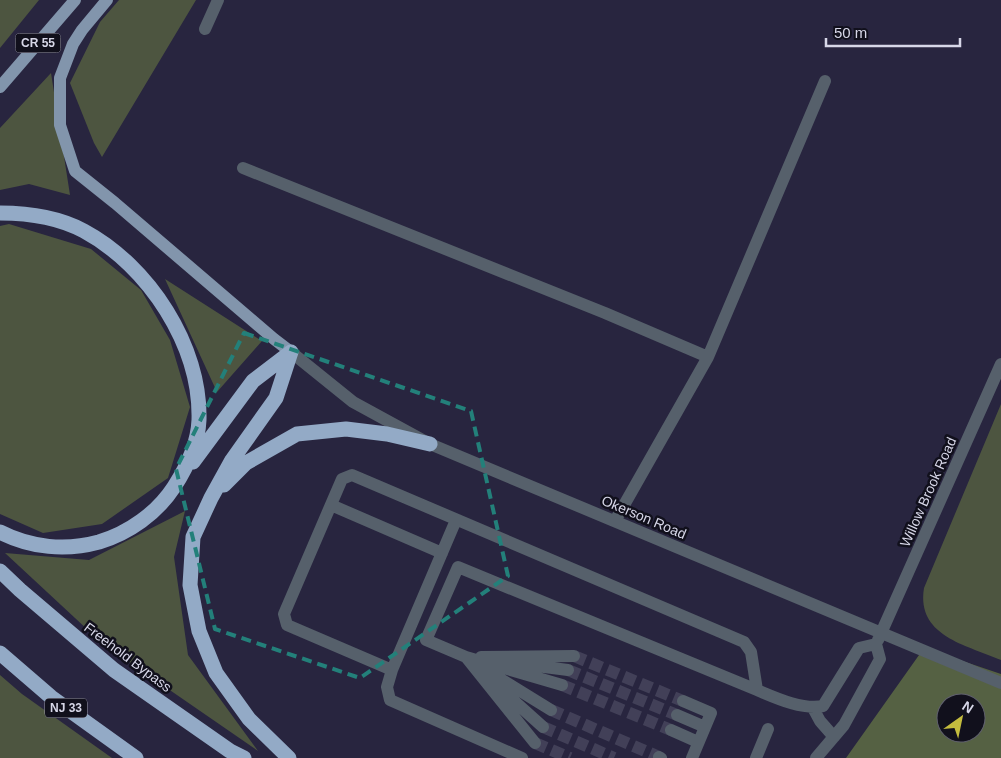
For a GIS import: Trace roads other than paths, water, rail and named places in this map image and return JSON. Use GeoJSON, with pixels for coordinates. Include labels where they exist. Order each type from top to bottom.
{"type":"FeatureCollection","features":[{"type":"Feature","properties":{"kind":"highway"},"geometry":{"type":"LineString","coordinates":[[0,213],[40,216],[61,221],[84,231],[118,255],[145,282],[172,319],[194,372],[198,395],[199,421],[193,449],[184,472],[168,496]]}},
{"type":"Feature","properties":{"kind":"highway"},"geometry":{"type":"LineString","coordinates":[[0,532],[39,546],[64,548],[86,545],[107,539],[132,527],[153,512],[168,496],[253,381],[291,352]]}},
{"type":"Feature","properties":{"kind":"highway"},"geometry":{"type":"LineString","coordinates":[[289,758],[249,719],[216,673],[199,631],[190,585],[192,537],[232,460],[276,398],[291,352]]}},
{"type":"Feature","properties":{"kind":"highway"},"geometry":{"type":"LineString","coordinates":[[211,498],[246,463],[297,434],[346,429],[387,434],[430,444]]}},
{"type":"Feature","properties":{"kind":"highway","name":"Freehold Bypass"},"geometry":{"type":"LineString","coordinates":[[0,571],[114,670],[230,751],[244,758]]}},
{"type":"Feature","properties":{"kind":"highway","name":"NJ 33"},"geometry":{"type":"LineString","coordinates":[[0,653],[51,697],[136,758]]}},
{"type":"Feature","properties":{"kind":"main road","name":"CR 55"},"geometry":{"type":"LineString","coordinates":[[0,87],[76,0]]}},
{"type":"Feature","properties":{"kind":"main road"},"geometry":{"type":"LineString","coordinates":[[107,0],[73,44],[60,78],[60,125],[75,172],[116,203],[291,352]]}},
{"type":"Feature","properties":{"kind":"street"},"geometry":{"type":"LineString","coordinates":[[205,29],[218,0]]}},
{"type":"Feature","properties":{"kind":"street"},"geometry":{"type":"LineString","coordinates":[[615,522],[708,357],[825,81]]}},
{"type":"Feature","properties":{"kind":"street"},"geometry":{"type":"LineString","coordinates":[[243,168],[606,313],[708,357]]}},
{"type":"Feature","properties":{"kind":"street","name":"Okerson Road"},"geometry":{"type":"LineString","coordinates":[[291,352],[353,402],[430,444],[1001,683]]}},
{"type":"Feature","properties":{"kind":"street","name":"Willow Brook Road"},"geometry":{"type":"LineString","coordinates":[[876,644],[883,633],[1001,364]]}},
{"type":"Feature","properties":{"kind":"street"},"geometry":{"type":"LineString","coordinates":[[392,670],[287,625],[284,614],[342,479],[352,475],[744,642],[751,652],[756,690]]}},
{"type":"Feature","properties":{"kind":"street"},"geometry":{"type":"LineString","coordinates":[[331,505],[442,553]]}},
{"type":"Feature","properties":{"kind":"street"},"geometry":{"type":"LineString","coordinates":[[456,520],[392,670],[387,687],[390,700],[522,758]]}},
{"type":"Feature","properties":{"kind":"street"},"geometry":{"type":"LineString","coordinates":[[562,685],[466,657],[426,640],[458,566],[756,690],[813,708],[823,706],[859,648],[876,644],[880,659],[844,725],[816,758]]}},
{"type":"Feature","properties":{"kind":"street"},"geometry":{"type":"LineString","coordinates":[[466,657],[574,656]]}},
{"type":"Feature","properties":{"kind":"street"},"geometry":{"type":"LineString","coordinates":[[466,657],[568,670]]}},
{"type":"Feature","properties":{"kind":"street"},"geometry":{"type":"LineString","coordinates":[[466,657],[550,710]]}},
{"type":"Feature","properties":{"kind":"street"},"geometry":{"type":"LineString","coordinates":[[466,657],[543,727]]}},
{"type":"Feature","properties":{"kind":"street"},"geometry":{"type":"LineString","coordinates":[[466,657],[535,743]]}},
{"type":"Feature","properties":{"kind":"street"},"geometry":{"type":"LineString","coordinates":[[683,701],[711,712],[692,758]]}},
{"type":"Feature","properties":{"kind":"street"},"geometry":{"type":"LineString","coordinates":[[813,708],[820,721],[834,737]]}},
{"type":"Feature","properties":{"kind":"street"},"geometry":{"type":"LineString","coordinates":[[677,716],[705,727]]}},
{"type":"Feature","properties":{"kind":"street"},"geometry":{"type":"LineString","coordinates":[[756,758],[768,729]]}},
{"type":"Feature","properties":{"kind":"street"},"geometry":{"type":"LineString","coordinates":[[671,730],[698,742]]}},
{"type":"Feature","properties":{"kind":"tunnel"},"geometry":{"type":"LineString","coordinates":[[574,656],[683,701]]}},
{"type":"Feature","properties":{"kind":"tunnel"},"geometry":{"type":"LineString","coordinates":[[568,670],[677,715]]}},
{"type":"Feature","properties":{"kind":"tunnel"},"geometry":{"type":"LineString","coordinates":[[562,685],[671,730]]}},
{"type":"Feature","properties":{"kind":"tunnel"},"geometry":{"type":"LineString","coordinates":[[551,710],[659,757]]}},
{"type":"Feature","properties":{"kind":"tunnel"},"geometry":{"type":"LineString","coordinates":[[543,727],[614,758]]}},
{"type":"Feature","properties":{"kind":"tunnel"},"geometry":{"type":"LineString","coordinates":[[535,743],[570,758]]}}]}
